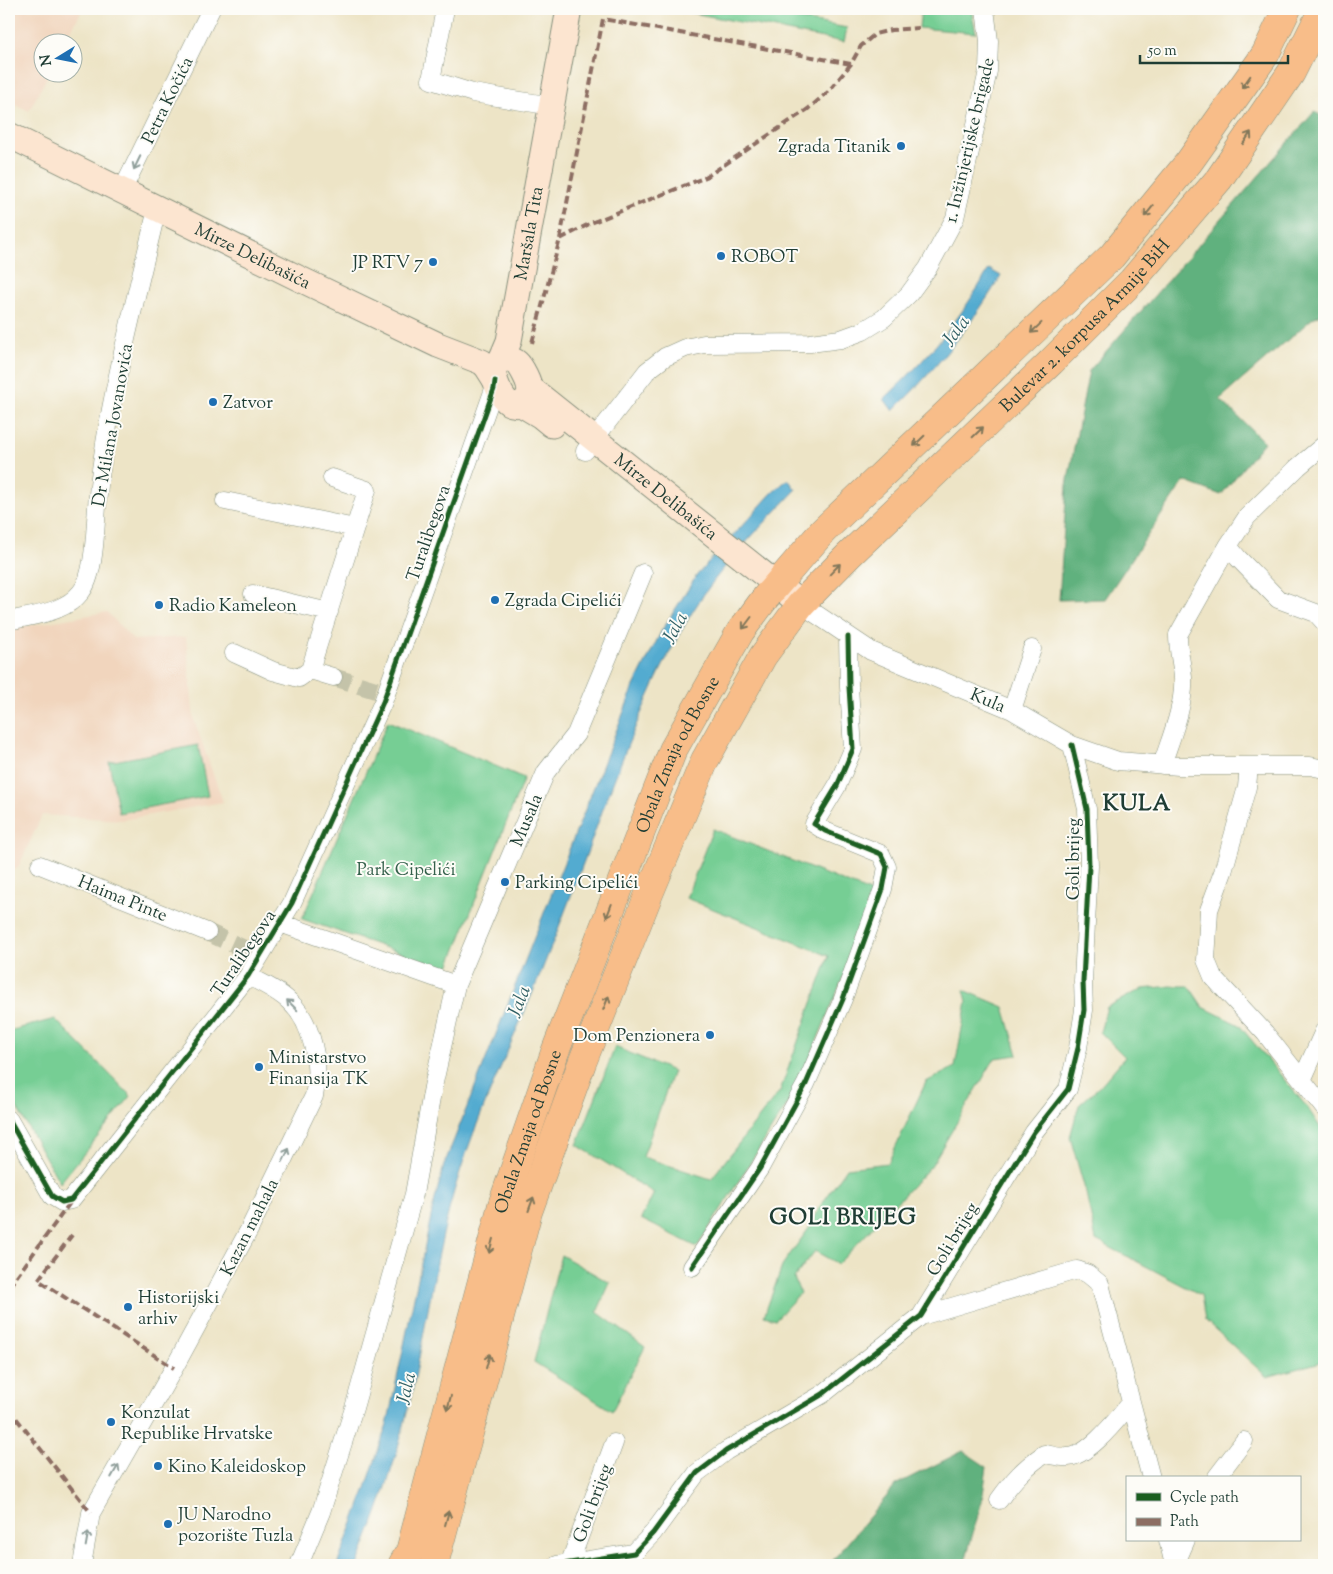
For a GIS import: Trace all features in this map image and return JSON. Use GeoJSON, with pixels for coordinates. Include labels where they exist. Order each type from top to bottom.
{"type":"FeatureCollection","features":[{"type":"Feature","properties":{"kind":"main road","name":"Maršala Tita"},"geometry":{"type":"LineString","coordinates":[[509,382],[569,9]]}},
{"type":"Feature","properties":{"kind":"main road","name":"Bulevar 2. korpusa Armije BiH"},"geometry":{"type":"LineString","coordinates":[[771,591],[823,531],[1112,256],[1189,162],[1265,55],[1287,9]]}},
{"type":"Feature","properties":{"kind":"main road","name":"Bulevar 2. korpusa Armije BiH"},"geometry":{"type":"LineString","coordinates":[[804,613],[848,556],[1051,362],[1132,281],[1220,179],[1291,73],[1323,9]]}},
{"type":"Feature","properties":{"kind":"main road","name":"Mirze Delibašića"},"geometry":{"type":"LineString","coordinates":[[9,135],[438,345],[509,382],[771,591],[804,613]]}},
{"type":"Feature","properties":{"kind":"main road","name":"Obala Zmaja od Bosne"},"geometry":{"type":"LineString","coordinates":[[402,1565],[410,1551],[502,1205],[554,1052],[673,750],[740,632],[771,591]]}},
{"type":"Feature","properties":{"kind":"main road","name":"Obala Zmaja od Bosne"},"geometry":{"type":"LineString","coordinates":[[434,1565],[528,1212],[582,1063],[705,760],[763,656],[804,613]]}},
{"type":"Feature","properties":{"kind":"street","name":"Petra Kočića"},"geometry":{"type":"LineString","coordinates":[[122,191],[211,9]]}},
{"type":"Feature","properties":{"kind":"street"},"geometry":{"type":"LineString","coordinates":[[445,9],[431,80],[473,93],[552,106]]}},
{"type":"Feature","properties":{"kind":"street","name":"1. Inžinjerijske brigade"},"geometry":{"type":"LineString","coordinates":[[590,445],[647,371],[665,357],[685,348],[704,344],[810,343],[842,339],[863,331],[884,318],[909,294],[928,268],[955,218],[988,71],[990,41],[984,9]]}},
{"type":"Feature","properties":{"kind":"street","name":"Dr Milana Jovanovića"},"geometry":{"type":"LineString","coordinates":[[9,621],[50,612],[70,604],[82,591],[88,576],[94,542],[98,485],[116,382],[157,209]]}},
{"type":"Feature","properties":{"kind":"street","name":"Turalibegova"},"geometry":{"type":"LineString","coordinates":[[9,1120],[52,1196],[62,1202],[68,1202],[74,1198],[248,976],[256,955],[280,923],[292,903],[383,692],[509,382]]}},
{"type":"Feature","properties":{"kind":"street"},"geometry":{"type":"LineString","coordinates":[[1162,766],[1182,698],[1183,678],[1178,651],[1178,635],[1228,546],[1247,517],[1298,467],[1324,445]]}},
{"type":"Feature","properties":{"kind":"street"},"geometry":{"type":"LineString","coordinates":[[234,653],[273,671],[299,678],[310,670],[367,490],[332,478]]}},
{"type":"Feature","properties":{"kind":"street"},"geometry":{"type":"LineString","coordinates":[[225,501],[355,528]]}},
{"type":"Feature","properties":{"kind":"street"},"geometry":{"type":"LineString","coordinates":[[1228,546],[1278,599],[1316,613],[1324,622]]}},
{"type":"Feature","properties":{"kind":"street","name":"Musala"},"geometry":{"type":"LineString","coordinates":[[299,1565],[321,1512],[354,1408],[414,1194],[433,1087],[456,984],[546,772],[576,734],[644,573]]}},
{"type":"Feature","properties":{"kind":"street"},"geometry":{"type":"LineString","coordinates":[[254,594],[329,612]]}},
{"type":"Feature","properties":{"kind":"street","name":"Kula"},"geometry":{"type":"LineString","coordinates":[[804,613],[871,651],[1012,710],[1072,745],[1118,761],[1162,766],[1310,766],[1324,769]]}},
{"type":"Feature","properties":{"kind":"street"},"geometry":{"type":"LineString","coordinates":[[692,1267],[760,1168],[806,1084],[843,999],[883,889],[887,867],[881,854],[825,831],[814,824],[837,786],[853,749],[848,637]]}},
{"type":"Feature","properties":{"kind":"street"},"geometry":{"type":"LineString","coordinates":[[1012,710],[1032,649]]}},
{"type":"Feature","properties":{"kind":"street"},"geometry":{"type":"LineString","coordinates":[[310,670],[333,677]]}},
{"type":"Feature","properties":{"kind":"street","name":"Goli brijeg"},"geometry":{"type":"LineString","coordinates":[[564,1564],[634,1553],[653,1533],[697,1473],[726,1451],[823,1394],[921,1316],[1034,1132],[1068,1088],[1078,1048],[1084,1010],[1083,981],[1088,866],[1087,809],[1072,745]]}},
{"type":"Feature","properties":{"kind":"street"},"geometry":{"type":"LineString","coordinates":[[1249,766],[1247,788],[1223,872],[1209,910],[1206,960],[1213,977],[1303,1078],[1324,1108]]}},
{"type":"Feature","properties":{"kind":"street","name":"Haima Pinte"},"geometry":{"type":"LineString","coordinates":[[40,865],[207,932]]}},
{"type":"Feature","properties":{"kind":"street"},"geometry":{"type":"LineString","coordinates":[[280,923],[456,984]]}},
{"type":"Feature","properties":{"kind":"street","name":"Kazan mahala"},"geometry":{"type":"LineString","coordinates":[[82,1565],[91,1513],[174,1368],[249,1230],[314,1096],[317,1083],[317,1064],[308,1030],[300,1013],[290,1001],[248,976]]}},
{"type":"Feature","properties":{"kind":"street"},"geometry":{"type":"LineString","coordinates":[[1303,1078],[1324,1031]]}},
{"type":"Feature","properties":{"kind":"street"},"geometry":{"type":"LineString","coordinates":[[921,1316],[1076,1270],[1088,1274],[1100,1284],[1150,1476]]}},
{"type":"Feature","properties":{"kind":"street"},"geometry":{"type":"LineString","coordinates":[[999,1500],[1017,1476],[1044,1454],[1069,1458],[1087,1449],[1105,1433],[1131,1403]]}},
{"type":"Feature","properties":{"kind":"street"},"geometry":{"type":"LineString","coordinates":[[1218,1476],[1244,1442]]}},
{"type":"Feature","properties":{"kind":"street","name":"Goli brijeg"},"geometry":{"type":"LineString","coordinates":[[564,1564],[614,1443]]}},
{"type":"Feature","properties":{"kind":"street"},"geometry":{"type":"LineString","coordinates":[[1169,1542],[1175,1565]]}},
{"type":"Feature","properties":{"kind":"street"},"geometry":{"type":"LineString","coordinates":[[1175,1565],[1185,1542]]}},
{"type":"Feature","properties":{"kind":"shaded area"},"geometry":{"type":"Polygon","coordinates":[[[9,9],[82,10],[70,32],[32,32],[32,82],[44,82],[29,111],[9,101],[9,9]]]}},
{"type":"Feature","properties":{"kind":"shaded area"},"geometry":{"type":"Polygon","coordinates":[[[107,612],[133,640],[186,637],[194,720],[223,802],[122,820],[42,815],[18,868],[9,872],[9,629],[107,612]]]}},
{"type":"Feature","properties":{"kind":"green space"},"geometry":{"type":"Polygon","coordinates":[[[672,9],[745,9],[847,28],[844,42],[672,9]]]}},
{"type":"Feature","properties":{"kind":"green space"},"geometry":{"type":"Polygon","coordinates":[[[921,9],[971,9],[976,33],[919,28],[921,9]]]}},
{"type":"Feature","properties":{"kind":"green space"},"geometry":{"type":"Polygon","coordinates":[[[1315,111],[1324,119],[1324,312],[1313,318],[1220,399],[1264,442],[1221,495],[1184,481],[1105,599],[1059,600],[1067,485],[1089,371],[1315,111]]]}},
{"type":"Feature","properties":{"kind":"green space","name":"Park Cipelići"},"geometry":{"type":"Polygon","coordinates":[[[388,721],[524,778],[448,969],[302,919],[388,721]]]}},
{"type":"Feature","properties":{"kind":"green space"},"geometry":{"type":"Polygon","coordinates":[[[198,745],[208,796],[119,813],[109,762],[198,745]]]}},
{"type":"Feature","properties":{"kind":"green space"},"geometry":{"type":"Polygon","coordinates":[[[713,829],[877,895],[797,1089],[697,1247],[641,1219],[654,1193],[577,1145],[615,1047],[673,1071],[643,1157],[711,1179],[780,1091],[829,956],[686,898],[713,829]]]}},
{"type":"Feature","properties":{"kind":"green space"},"geometry":{"type":"Polygon","coordinates":[[[1189,986],[1203,1007],[1239,1025],[1307,1107],[1324,1133],[1324,1361],[1267,1377],[1205,1320],[1201,1295],[1096,1240],[1086,1193],[1070,1137],[1079,1105],[1100,1086],[1125,1057],[1100,1032],[1107,1007],[1142,989],[1189,986]]]}},
{"type":"Feature","properties":{"kind":"green space"},"geometry":{"type":"Polygon","coordinates":[[[964,990],[1004,1007],[1018,1055],[995,1058],[931,1166],[838,1264],[815,1251],[794,1278],[800,1293],[776,1319],[764,1316],[783,1264],[812,1224],[819,1208],[847,1168],[888,1163],[926,1082],[955,1067],[967,1001],[964,990]]]}},
{"type":"Feature","properties":{"kind":"green space"},"geometry":{"type":"Polygon","coordinates":[[[55,1019],[131,1096],[60,1183],[9,1094],[9,1031],[55,1019]]]}},
{"type":"Feature","properties":{"kind":"green space"},"geometry":{"type":"Polygon","coordinates":[[[561,1255],[610,1283],[597,1312],[645,1347],[612,1411],[534,1362],[561,1255]]]}},
{"type":"Feature","properties":{"kind":"green space"},"geometry":{"type":"Polygon","coordinates":[[[963,1451],[987,1467],[982,1501],[964,1565],[829,1565],[897,1484],[963,1451]]]}},
{"type":"Feature","properties":{"kind":"water","name":"Jala"},"geometry":{"type":"Polygon","coordinates":[[[989,269],[1001,276],[977,313],[938,363],[893,411],[884,399],[915,369],[942,338],[978,288],[989,269]]]}},
{"type":"Feature","properties":{"kind":"water","name":"Jala"},"geometry":{"type":"Polygon","coordinates":[[[788,479],[796,490],[741,548],[704,594],[679,635],[633,733],[548,954],[491,1089],[459,1176],[437,1260],[411,1398],[377,1513],[357,1565],[337,1565],[365,1491],[388,1421],[433,1207],[444,1165],[634,686],[662,630],[697,575],[772,493],[788,479]]]}},
{"type":"Feature","properties":{"kind":"tunnel"},"geometry":{"type":"LineString","coordinates":[[333,677],[379,691]]}},
{"type":"Feature","properties":{"kind":"tunnel"},"geometry":{"type":"LineString","coordinates":[[207,932],[253,953]]}},
{"type":"Feature","properties":{"kind":"marked path"},"geometry":{"type":"LineString","coordinates":[[560,239],[603,19],[851,64]]}},
{"type":"Feature","properties":{"kind":"marked path"},"geometry":{"type":"LineString","coordinates":[[532,343],[560,239],[591,223],[706,177],[808,109],[828,92],[851,64],[861,46],[875,34],[891,30],[919,28]]}},
{"type":"Feature","properties":{"kind":"marked path"},"geometry":{"type":"LineString","coordinates":[[9,1287],[72,1200]]}},
{"type":"Feature","properties":{"kind":"marked path"},"geometry":{"type":"LineString","coordinates":[[72,1235],[38,1280],[174,1368]]}},
{"type":"Feature","properties":{"kind":"marked path"},"geometry":{"type":"LineString","coordinates":[[9,1409],[91,1513]]}},
{"type":"Feature","properties":{"kind":"cycle path"},"geometry":{"type":"LineString","coordinates":[[9,1120],[52,1196],[62,1202],[71,1200],[248,976],[292,903],[383,702],[494,389],[495,381]]}},
{"type":"Feature","properties":{"kind":"cycle path"},"geometry":{"type":"LineString","coordinates":[[692,1267],[760,1168],[806,1084],[843,999],[883,889],[887,867],[881,854],[825,831],[814,824],[837,786],[853,749],[848,637]]}},
{"type":"Feature","properties":{"kind":"cycle path"},"geometry":{"type":"LineString","coordinates":[[557,1565],[634,1553],[653,1533],[697,1473],[726,1451],[823,1394],[921,1316],[1034,1132],[1068,1089],[1078,1048],[1084,1010],[1083,981],[1089,866],[1087,809],[1072,745]]}},
{"type":"Feature","properties":{"kind":"place","name":"Zgrada Titanik"},"geometry":{"type":"Point","coordinates":[901,146]}},
{"type":"Feature","properties":{"kind":"place","name":"ROBOT"},"geometry":{"type":"Point","coordinates":[721,256]}},
{"type":"Feature","properties":{"kind":"place","name":"JP RTV 7"},"geometry":{"type":"Point","coordinates":[433,262]}},
{"type":"Feature","properties":{"kind":"place","name":"Zatvor"},"geometry":{"type":"Point","coordinates":[213,402]}},
{"type":"Feature","properties":{"kind":"place","name":"Zgrada Cipelići"},"geometry":{"type":"Point","coordinates":[495,600]}},
{"type":"Feature","properties":{"kind":"place","name":"Radio Kameleon"},"geometry":{"type":"Point","coordinates":[159,605]}},
{"type":"Feature","properties":{"kind":"place","name":"Parking Cipelići"},"geometry":{"type":"Point","coordinates":[505,882]}},
{"type":"Feature","properties":{"kind":"place","name":"Dom Penzionera"},"geometry":{"type":"Point","coordinates":[710,1035]}},
{"type":"Feature","properties":{"kind":"place","name":"Ministarstvo Finansija TK"},"geometry":{"type":"Point","coordinates":[259,1067]}},
{"type":"Feature","properties":{"kind":"place","name":"Historijski arhiv"},"geometry":{"type":"Point","coordinates":[128,1307]}},
{"type":"Feature","properties":{"kind":"place","name":"Konzulat Republike Hrvatske"},"geometry":{"type":"Point","coordinates":[111,1422]}},
{"type":"Feature","properties":{"kind":"place","name":"Kino Kaleidoskop"},"geometry":{"type":"Point","coordinates":[158,1466]}},
{"type":"Feature","properties":{"kind":"place","name":"JU Narodno pozorište Tuzla"},"geometry":{"type":"Point","coordinates":[168,1524]}},
{"type":"Feature","properties":{"kind":"district","name":"KULA"},"geometry":{"type":"Point","coordinates":[1137,802]}},
{"type":"Feature","properties":{"kind":"district","name":"GOLI BRIJEG"},"geometry":{"type":"Point","coordinates":[843,1216]}}]}
